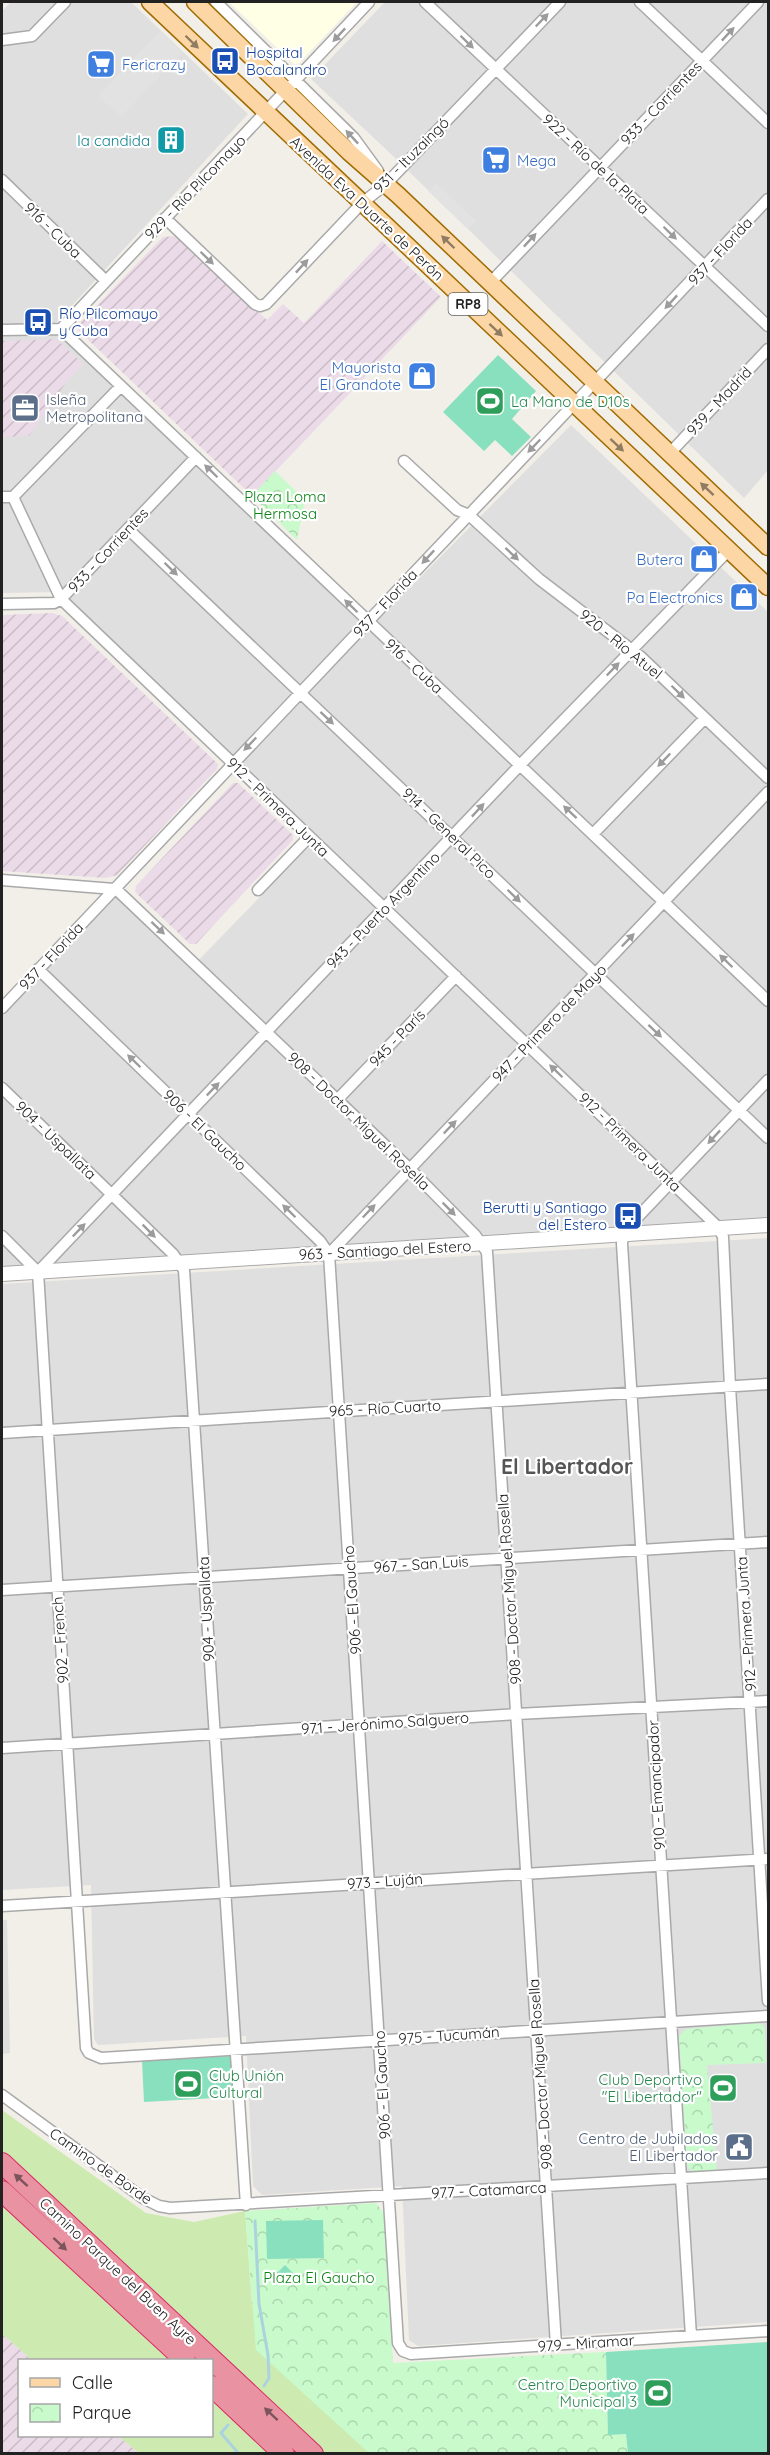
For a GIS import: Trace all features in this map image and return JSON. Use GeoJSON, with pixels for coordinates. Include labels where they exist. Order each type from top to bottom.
{"type":"FeatureCollection","features":[{"type":"Feature","properties":{"kind":"highway","name":"Camino Parque del Buen Ayre"},"geometry":{"type":"LineString","coordinates":[[2,2163],[211,2359]]}},
{"type":"Feature","properties":{"kind":"highway","name":"Camino Parque del Buen Ayre"},"geometry":{"type":"LineString","coordinates":[[2,2191],[183,2359]]}},
{"type":"Feature","properties":{"kind":"highway","name":"Camino Parque del Buen Ayre"},"geometry":{"type":"LineString","coordinates":[[213,2360],[313,2454]]}},
{"type":"Feature","properties":{"kind":"highway"},"geometry":{"type":"LineString","coordinates":[[213,2387],[284,2454]]}},
{"type":"Feature","properties":{"kind":"main road","name":"Avenida Eva Duarte de Perón"},"geometry":{"type":"LineString","coordinates":[[150,2],[313,158],[331,167],[364,202],[768,587]]}},
{"type":"Feature","properties":{"kind":"main road","name":"Avenida Eva Duarte de Perón"},"geometry":{"type":"LineString","coordinates":[[195,2],[291,86],[386,184],[768,547]]}},
{"type":"Feature","properties":{"kind":"street"},"geometry":{"type":"LineString","coordinates":[[2,40],[32,36],[65,2]]}},
{"type":"Feature","properties":{"kind":"street","name":"Avenida Eva Duarte de Perón"},"geometry":{"type":"LineString","coordinates":[[216,2],[291,86]]}},
{"type":"Feature","properties":{"kind":"street","name":"929 - Río Pilcomayo"},"geometry":{"type":"LineString","coordinates":[[61,328],[369,2]]}},
{"type":"Feature","properties":{"kind":"street","name":"922 - Río de la Plata"},"geometry":{"type":"LineString","coordinates":[[425,2],[768,326]]}},
{"type":"Feature","properties":{"kind":"street","name":"931 - Ituzaingó"},"geometry":{"type":"LineString","coordinates":[[165,218],[255,304],[260,306],[270,301],[364,202],[386,184],[560,2]]}},
{"type":"Feature","properties":{"kind":"street"},"geometry":{"type":"LineString","coordinates":[[640,2],[768,123]]}},
{"type":"Feature","properties":{"kind":"street","name":"933 - Corrientes"},"geometry":{"type":"LineString","coordinates":[[490,283],[599,166],[758,2]]}},
{"type":"Feature","properties":{"kind":"street","name":"916 - Cuba"},"geometry":{"type":"LineString","coordinates":[[2,180],[105,280]]}},
{"type":"Feature","properties":{"kind":"street","name":"937 - Florida"},"geometry":{"type":"LineString","coordinates":[[2,1008],[768,199]]}},
{"type":"Feature","properties":{"kind":"street"},"geometry":{"type":"LineString","coordinates":[[2,330],[61,328]]}},
{"type":"Feature","properties":{"kind":"street","name":"916 - Cuba"},"geometry":{"type":"LineString","coordinates":[[61,328],[367,622],[768,1001]]}},
{"type":"Feature","properties":{"kind":"street","name":"939 - Madrid"},"geometry":{"type":"LineString","coordinates":[[669,454],[768,349]]}},
{"type":"Feature","properties":{"kind":"street"},"geometry":{"type":"LineString","coordinates":[[2,497],[13,497],[121,386]]}},
{"type":"Feature","properties":{"kind":"street","name":"933 - Corrientes"},"geometry":{"type":"LineString","coordinates":[[2,604],[57,601],[196,457]]}},
{"type":"Feature","properties":{"kind":"street","name":"920 - Río Atuel"},"geometry":{"type":"LineString","coordinates":[[404,460],[457,510],[469,515],[546,585],[633,649],[768,778]]}},
{"type":"Feature","properties":{"kind":"street","name":"912 - Primera Junta"},"geometry":{"type":"LineString","coordinates":[[13,497],[57,601],[232,763],[719,1228],[723,1237],[730,1387],[764,1860],[768,2001]]}},
{"type":"Feature","properties":{"kind":"street","name":"914 - General Pico"},"geometry":{"type":"LineString","coordinates":[[128,529],[768,1138]]}},
{"type":"Feature","properties":{"kind":"street","name":"943 - Puerto Argentino"},"geometry":{"type":"LineString","coordinates":[[38,1272],[520,765],[729,550]]}},
{"type":"Feature","properties":{"kind":"street"},"geometry":{"type":"LineString","coordinates":[[593,834],[705,718]]}},
{"type":"Feature","properties":{"kind":"street","name":"947 - Primero de Mayo"},"geometry":{"type":"LineString","coordinates":[[329,1254],[768,792]]}},
{"type":"Feature","properties":{"kind":"street"},"geometry":{"type":"LineString","coordinates":[[258,890],[309,837]]}},
{"type":"Feature","properties":{"kind":"street"},"geometry":{"type":"LineString","coordinates":[[2,880],[114,889]]}},
{"type":"Feature","properties":{"kind":"street","name":"908 - Doctor Miguel Rosella"},"geometry":{"type":"LineString","coordinates":[[114,889],[410,1169],[483,1244],[487,1252],[538,2030],[556,2345]]}},
{"type":"Feature","properties":{"kind":"street","name":"906 - El Gaucho"},"geometry":{"type":"LineString","coordinates":[[38,969],[320,1241],[329,1254],[388,2196],[398,2343],[403,2351]]}},
{"type":"Feature","properties":{"kind":"street","name":"945 - París"},"geometry":{"type":"LineString","coordinates":[[338,1099],[456,976]]}},
{"type":"Feature","properties":{"kind":"street"},"geometry":{"type":"LineString","coordinates":[[623,1234],[768,1080]]}},
{"type":"Feature","properties":{"kind":"street","name":"904 - Uspallata"},"geometry":{"type":"LineString","coordinates":[[2,1088],[181,1263],[185,1276],[246,2205]]}},
{"type":"Feature","properties":{"kind":"street","name":"963 - Santiago del Estero"},"geometry":{"type":"LineString","coordinates":[[2,1274],[768,1226]]}},
{"type":"Feature","properties":{"kind":"street","name":"910 - Emancipador"},"geometry":{"type":"LineString","coordinates":[[623,1234],[621,1244],[630,1394],[691,2336]]}},
{"type":"Feature","properties":{"kind":"street"},"geometry":{"type":"LineString","coordinates":[[2,1236],[38,1272]]}},
{"type":"Feature","properties":{"kind":"street","name":"902 - French"},"geometry":{"type":"LineString","coordinates":[[38,1272],[86,2048],[94,2057]]}},
{"type":"Feature","properties":{"kind":"street","name":"965 - Río Cuarto"},"geometry":{"type":"LineString","coordinates":[[2,1433],[768,1384]]}},
{"type":"Feature","properties":{"kind":"street","name":"967 - San Luis"},"geometry":{"type":"LineString","coordinates":[[2,1590],[768,1542]]}},
{"type":"Feature","properties":{"kind":"street","name":"971 - Jerónimo Salguero"},"geometry":{"type":"LineString","coordinates":[[2,1748],[517,1714],[768,1701]]}},
{"type":"Feature","properties":{"kind":"street","name":"973 - Luján"},"geometry":{"type":"LineString","coordinates":[[2,1906],[369,1882],[764,1860]]}},
{"type":"Feature","properties":{"kind":"street","name":"975 - Tucumán"},"geometry":{"type":"LineString","coordinates":[[94,2057],[768,2016]]}},
{"type":"Feature","properties":{"kind":"street","name":"Camino de Borde"},"geometry":{"type":"LineString","coordinates":[[2,2096],[150,2202],[179,2208],[246,2205]]}},
{"type":"Feature","properties":{"kind":"street","name":"977 - Catamarca"},"geometry":{"type":"LineString","coordinates":[[246,2205],[768,2173]]}},
{"type":"Feature","properties":{"kind":"street","name":"979 - Miramar"},"geometry":{"type":"LineString","coordinates":[[403,2351],[411,2354],[768,2331]]}},
{"type":"Feature","properties":{"kind":"shaded area"},"geometry":{"type":"Polygon","coordinates":[[[11,2],[131,2],[248,114],[55,324],[368,630],[571,425],[768,612],[768,1222],[635,1226],[354,1248],[2,1269],[2,1015],[116,897],[191,968],[318,837],[62,592],[2,593],[2,11],[11,2]]]}},
{"type":"Feature","properties":{"kind":"shaded area"},"geometry":{"type":"Polygon","coordinates":[[[229,2],[357,2],[299,63],[294,64],[229,2]]]}},
{"type":"Feature","properties":{"kind":"shaded area"},"geometry":{"type":"Polygon","coordinates":[[[385,2],[768,2],[768,470],[744,498],[311,79],[385,2]]]}},
{"type":"Feature","properties":{"kind":"shaded area"},"geometry":{"type":"Polygon","coordinates":[[[160,31],[182,52],[121,117],[98,96],[160,31]]]}},
{"type":"Feature","properties":{"kind":"shaded area"},"geometry":{"type":"Polygon","coordinates":[[[436,183],[476,221],[468,229],[428,191],[436,183]]]}},
{"type":"Feature","properties":{"kind":"shaded area"},"geometry":{"type":"Polygon","coordinates":[[[178,236],[267,320],[283,304],[304,323],[382,241],[441,297],[252,496],[79,331],[78,325],[163,237],[178,236]]]}},
{"type":"Feature","properties":{"kind":"shaded area","name":"Isleña Metropolitana"},"geometry":{"type":"Polygon","coordinates":[[[56,339],[83,364],[67,381],[29,436],[2,437],[2,341],[56,339]]]}},
{"type":"Feature","properties":{"kind":"shaded area"},"geometry":{"type":"Polygon","coordinates":[[[52,613],[62,616],[218,764],[217,769],[117,875],[106,878],[2,871],[2,615],[52,613]]]}},
{"type":"Feature","properties":{"kind":"shaded area"},"geometry":{"type":"Polygon","coordinates":[[[233,783],[238,783],[293,835],[293,840],[196,944],[190,944],[135,892],[136,886],[233,783]]]}},
{"type":"Feature","properties":{"kind":"shaded area"},"geometry":{"type":"Polygon","coordinates":[[[768,1238],[768,2322],[418,2346],[409,2340],[402,2186],[262,2195],[253,2186],[246,2036],[98,2045],[94,2039],[91,1885],[2,1890],[2,1284],[768,1238]]]}},
{"type":"Feature","properties":{"kind":"shaded area"},"geometry":{"type":"Polygon","coordinates":[[[2,1920],[7,1920],[10,2053],[2,2054],[2,1920]]]}},
{"type":"Feature","properties":{"kind":"shaded area"},"geometry":{"type":"Polygon","coordinates":[[[2,2334],[31,2359],[18,2359],[18,2437],[119,2437],[139,2453],[2,2453],[2,2334]]]}},
{"type":"Feature","properties":{"kind":"green space","name":"La Mano de D10s"},"geometry":{"type":"Polygon","coordinates":[[[498,355],[536,391],[512,419],[531,437],[512,456],[495,440],[484,451],[443,412],[498,355]]]}},
{"type":"Feature","properties":{"kind":"green space","name":"Plaza Loma Hermosa"},"geometry":{"type":"Polygon","coordinates":[[[275,471],[305,500],[297,540],[252,496],[275,471]]]}},
{"type":"Feature","properties":{"kind":"green space"},"geometry":{"type":"Polygon","coordinates":[[[756,2023],[763,2025],[765,2029],[766,2063],[707,2065],[717,2171],[692,2171],[687,2166],[679,2036],[686,2029],[756,2023]]]}},
{"type":"Feature","properties":{"kind":"green space","name":"Club Unión Cultural"},"geometry":{"type":"Polygon","coordinates":[[[231,2056],[233,2097],[144,2102],[142,2061],[231,2056]]]}},
{"type":"Feature","properties":{"kind":"green space"},"geometry":{"type":"Polygon","coordinates":[[[2,2110],[146,2213],[194,2222],[245,2211],[252,2304],[569,2453],[139,2453],[119,2437],[213,2437],[213,2359],[31,2359],[2,2334],[2,2110]]]}},
{"type":"Feature","properties":{"kind":"green space","name":"Plaza El Gaucho"},"geometry":{"type":"Polygon","coordinates":[[[376,2203],[385,2215],[393,2363],[606,2352],[608,2435],[626,2434],[628,2453],[369,2453],[256,2350],[245,2211],[376,2203]]]}},
{"type":"Feature","properties":{"kind":"green space"},"geometry":{"type":"Polygon","coordinates":[[[323,2220],[324,2258],[267,2259],[266,2221],[323,2220]]]}},
{"type":"Feature","properties":{"kind":"green space"},"geometry":{"type":"Polygon","coordinates":[[[285,2265],[295,2275],[287,2283],[277,2273],[285,2265]]]}},
{"type":"Feature","properties":{"kind":"green space","name":"Centro Deportivo Municipal 3"},"geometry":{"type":"Polygon","coordinates":[[[768,2342],[768,2453],[628,2453],[626,2434],[608,2435],[606,2352],[768,2342]]]}},
{"type":"Feature","properties":{"kind":"waterway"},"geometry":{"type":"LineString","coordinates":[[255,2221],[259,2304],[268,2355],[269,2378],[264,2386]]}},
{"type":"Feature","properties":{"kind":"waterway"},"geometry":{"type":"LineString","coordinates":[[228,2425],[221,2433],[239,2454]]}},
{"type":"Feature","properties":{"kind":"place","name":"Hospital Bocalandro"},"geometry":{"type":"Point","coordinates":[225,61]}},
{"type":"Feature","properties":{"kind":"place","name":"Fericrazy"},"geometry":{"type":"Point","coordinates":[101,64]}},
{"type":"Feature","properties":{"kind":"place","name":"la candida"},"geometry":{"type":"Point","coordinates":[171,140]}},
{"type":"Feature","properties":{"kind":"place","name":"Mega"},"geometry":{"type":"Point","coordinates":[496,160]}},
{"type":"Feature","properties":{"kind":"place","name":"Río Pilcomayo y Cuba"},"geometry":{"type":"Point","coordinates":[38,322]}},
{"type":"Feature","properties":{"kind":"place","name":"Mayorista El Grandote"},"geometry":{"type":"Point","coordinates":[422,376]}},
{"type":"Feature","properties":{"kind":"place","name":"La Mano de D10s"},"geometry":{"type":"Point","coordinates":[490,401]}},
{"type":"Feature","properties":{"kind":"place","name":"Isleña Metropolitana"},"geometry":{"type":"Point","coordinates":[25,408]}},
{"type":"Feature","properties":{"kind":"place","name":"Butera"},"geometry":{"type":"Point","coordinates":[704,559]}},
{"type":"Feature","properties":{"kind":"place","name":"Pa Electronics"},"geometry":{"type":"Point","coordinates":[744,597]}},
{"type":"Feature","properties":{"kind":"place","name":"Berutti y Santiago del Estero"},"geometry":{"type":"Point","coordinates":[628,1216]}},
{"type":"Feature","properties":{"kind":"place","name":"Club Unión Cultural"},"geometry":{"type":"Point","coordinates":[188,2084]}},
{"type":"Feature","properties":{"kind":"place","name":"Club Deportivo \"El Libertador\""},"geometry":{"type":"Point","coordinates":[723,2088]}},
{"type":"Feature","properties":{"kind":"place","name":"Centro de Jubilados El Libertador"},"geometry":{"type":"Point","coordinates":[739,2147]}},
{"type":"Feature","properties":{"kind":"place","name":"Centro Deportivo Municipal 3"},"geometry":{"type":"Point","coordinates":[658,2393]}},
{"type":"Feature","properties":{"kind":"district","name":"El Libertador"},"geometry":{"type":"Point","coordinates":[567,1466]}}]}
